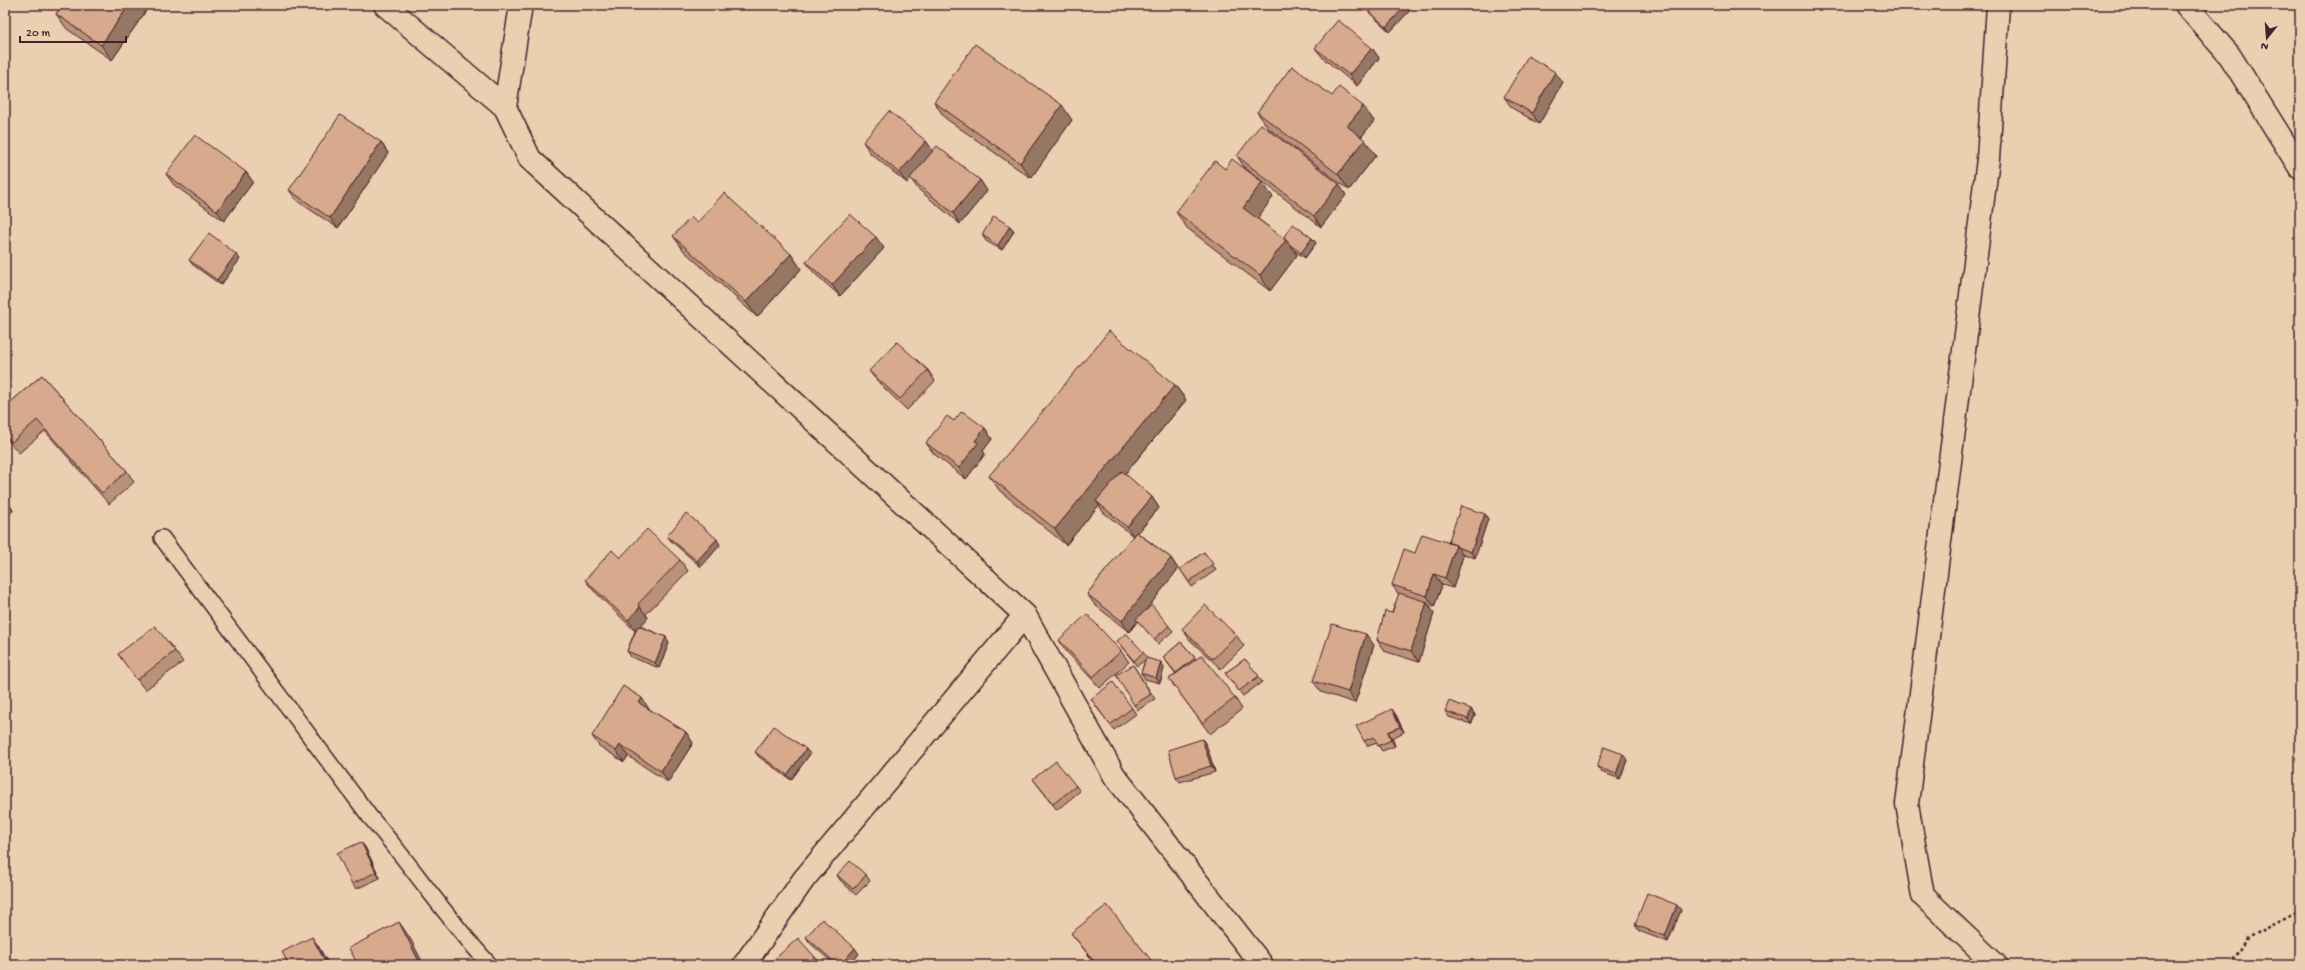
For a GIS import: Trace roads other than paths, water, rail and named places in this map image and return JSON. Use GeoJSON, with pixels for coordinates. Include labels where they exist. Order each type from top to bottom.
{"type":"FeatureCollection","features":[{"type":"Feature","properties":{"kind":"street"},"geometry":{"type":"LineString","coordinates":[[385,5],[505,107],[530,159],[1025,615],[1114,776],[1262,965]]}},
{"type":"Feature","properties":{"kind":"street"},"geometry":{"type":"LineString","coordinates":[[505,107],[521,5]]}},
{"type":"Feature","properties":{"kind":"street"},"geometry":{"type":"LineString","coordinates":[[1996,965],[1923,896],[1907,804],[1988,159],[1998,5]]}},
{"type":"Feature","properties":{"kind":"street"},"geometry":{"type":"LineString","coordinates":[[2186,5],[2230,56],[2300,168]]}},
{"type":"Feature","properties":{"kind":"street"},"geometry":{"type":"LineString","coordinates":[[744,965],[804,880],[1025,615]]}},
{"type":"Feature","properties":{"kind":"lane"},"geometry":{"type":"LineString","coordinates":[[162,538],[370,817],[405,857],[462,935],[490,965]]}}]}
